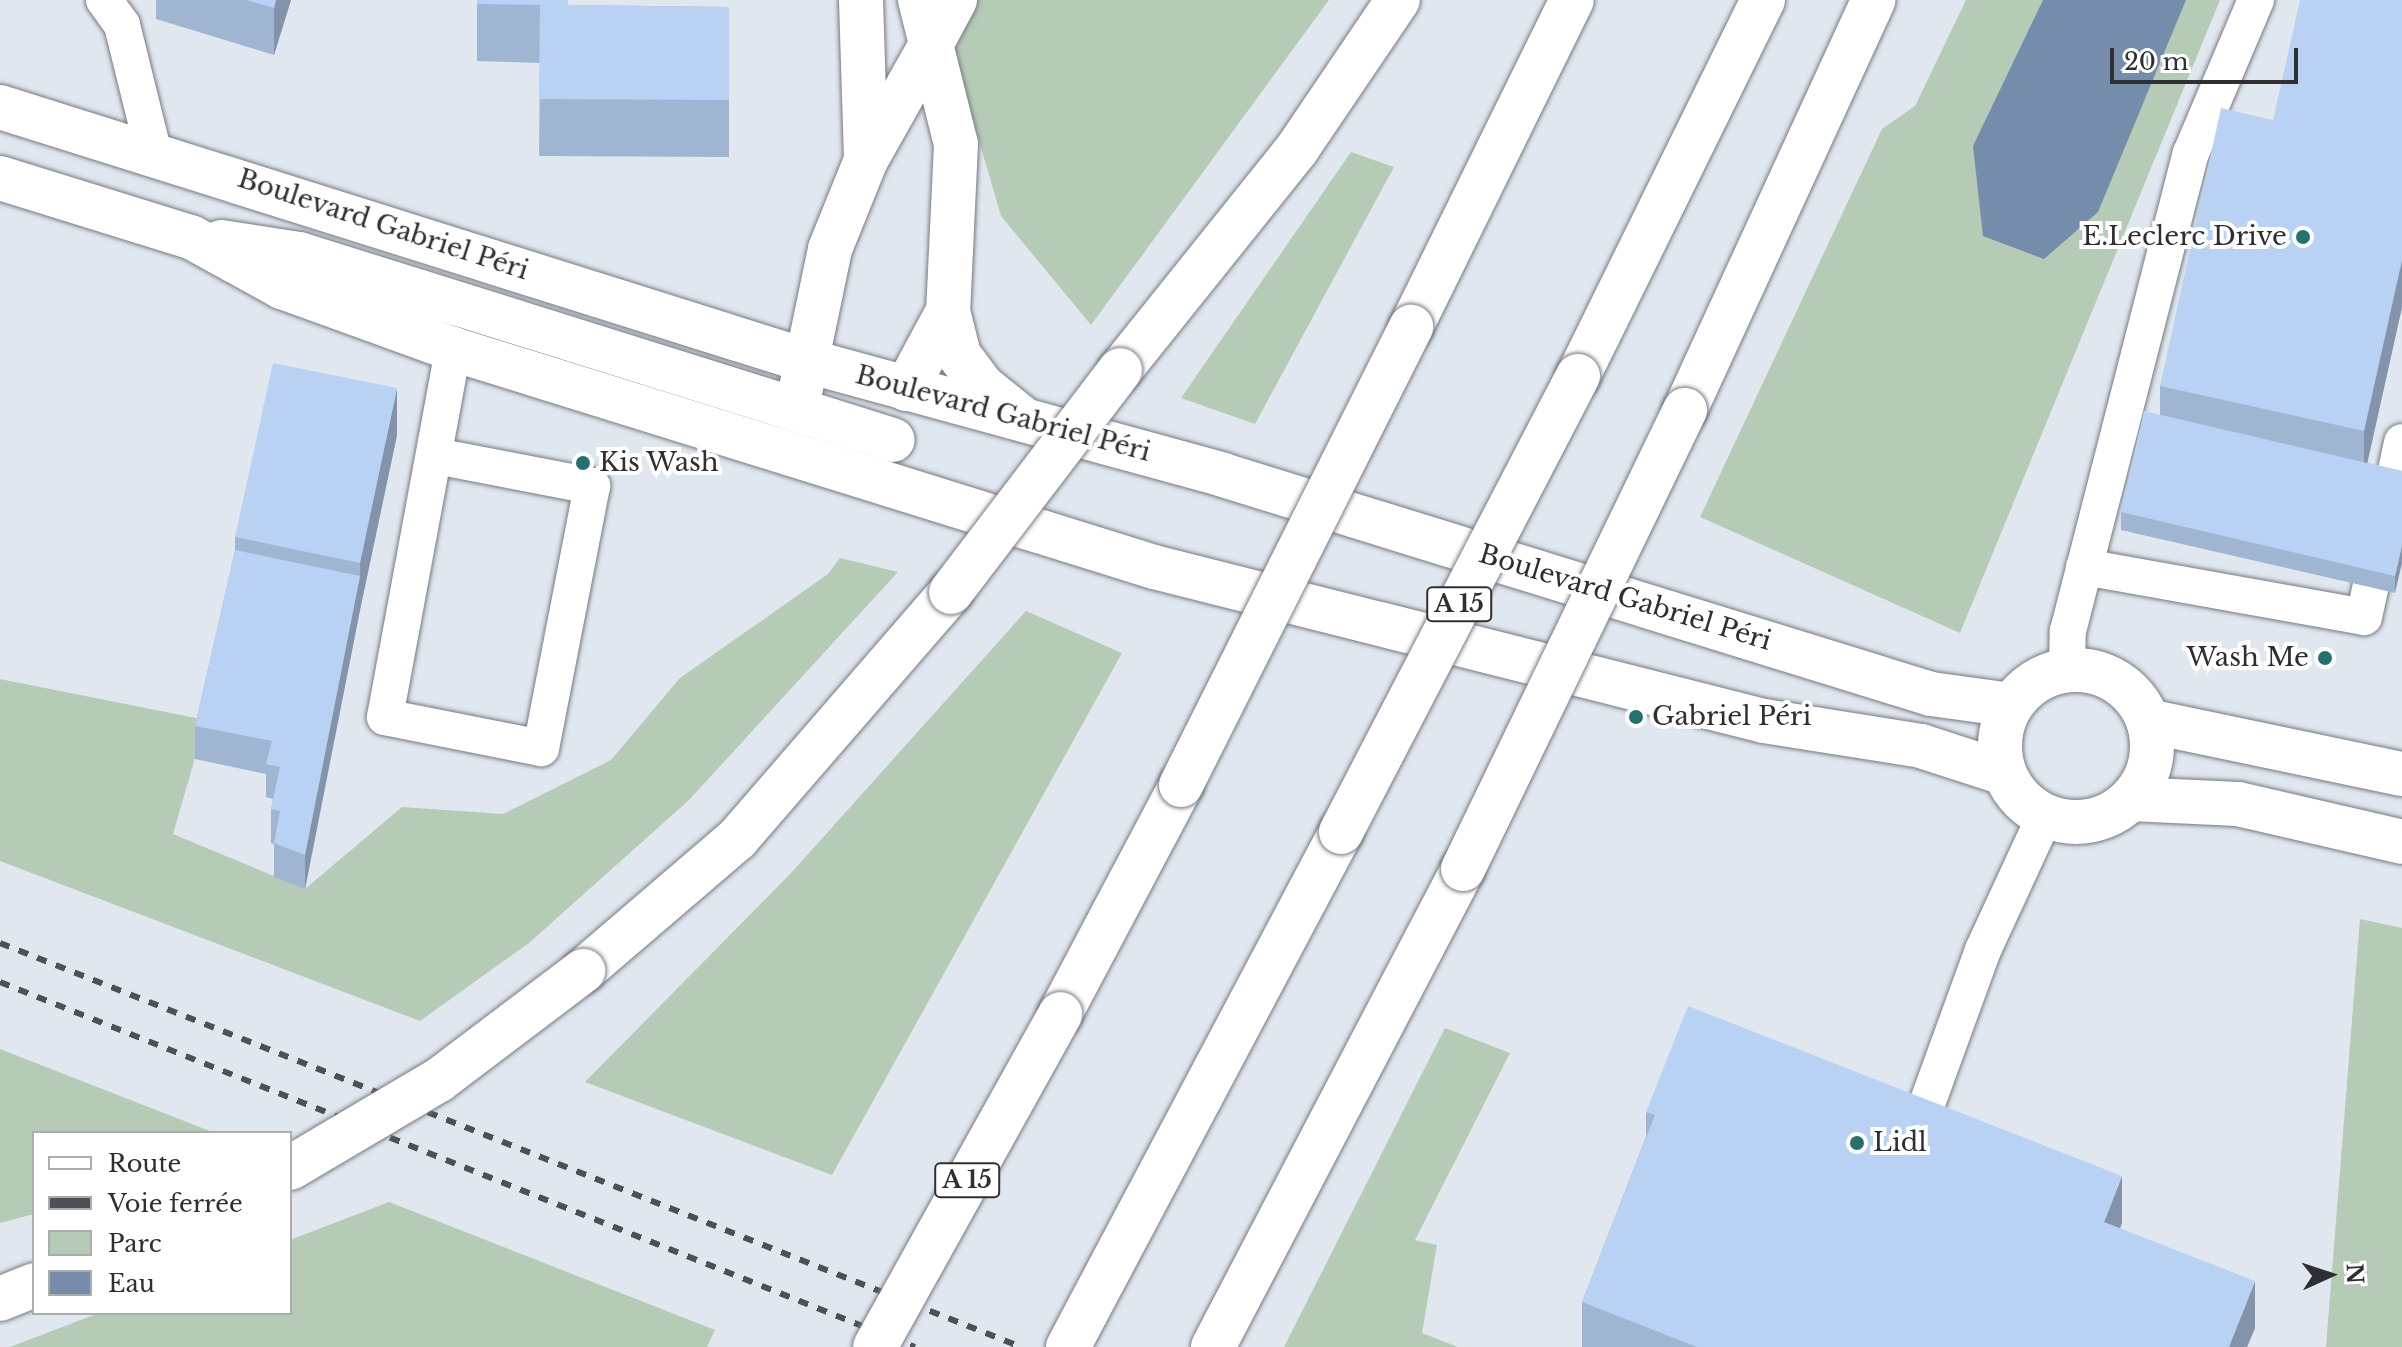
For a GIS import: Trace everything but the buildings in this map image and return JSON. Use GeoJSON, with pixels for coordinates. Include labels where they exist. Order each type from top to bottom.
{"type":"FeatureCollection","features":[{"type":"Feature","properties":{"kind":"main road"},"geometry":{"type":"LineString","coordinates":[[861,0],[866,160]]}},
{"type":"Feature","properties":{"kind":"main road"},"geometry":{"type":"LineString","coordinates":[[920,0],[956,144],[948,311],[959,355],[982,386],[1022,418]]}},
{"type":"Feature","properties":{"kind":"main road"},"geometry":{"type":"LineString","coordinates":[[792,454],[804,360],[820,277],[866,160],[955,0]]}},
{"type":"Feature","properties":{"kind":"main road"},"geometry":{"type":"LineString","coordinates":[[292,1167],[439,1080],[583,971],[737,839],[951,592],[1120,370],[1297,149],[1398,0]]}},
{"type":"Feature","properties":{"kind":"main road","name":"A 15"},"geometry":{"type":"LineString","coordinates":[[875,1347],[1060,1014],[1181,785],[1572,0]]}},
{"type":"Feature","properties":{"kind":"main road","name":"A 15"},"geometry":{"type":"LineString","coordinates":[[1068,1347],[1214,1076],[1578,376],[1763,0]]}},
{"type":"Feature","properties":{"kind":"main road"},"geometry":{"type":"LineString","coordinates":[[1213,1347],[1463,869],[1685,410],[1874,0]]}},
{"type":"Feature","properties":{"kind":"main road","name":"Boulevard Gabriel Péri"},"geometry":{"type":"LineString","coordinates":[[0,107],[211,170],[804,360],[1022,418],[1931,694],[2011,705]]}},
{"type":"Feature","properties":{"kind":"main road"},"geometry":{"type":"LineString","coordinates":[[191,237],[211,170]]}},
{"type":"Feature","properties":{"kind":"main road"},"geometry":{"type":"LineString","coordinates":[[0,178],[191,237],[299,254],[893,440]]}},
{"type":"Feature","properties":{"kind":"main road"},"geometry":{"type":"LineString","coordinates":[[191,237],[282,287],[453,349],[1154,567],[1764,721],[1921,746],[2004,773],[2045,816],[2090,821],[2131,799],[2238,804],[2402,842]]}},
{"type":"Feature","properties":{"kind":"main road"},"geometry":{"type":"LineString","coordinates":[[883,482],[906,389],[948,311]]}},
{"type":"Feature","properties":{"kind":"main road"},"geometry":{"type":"LineString","coordinates":[[2004,773],[2001,727],[2011,705],[2026,688],[2067,670],[2125,687],[2148,721],[2151,763],[2131,799]]}},
{"type":"Feature","properties":{"kind":"main road"},"geometry":{"type":"LineString","coordinates":[[2148,721],[2402,774]]}},
{"type":"Feature","properties":{"kind":"main road"},"geometry":{"type":"LineString","coordinates":[[0,1299],[32,1286]]}},
{"type":"Feature","properties":{"kind":"lane"},"geometry":{"type":"LineString","coordinates":[[104,0],[122,25],[154,154]]}},
{"type":"Feature","properties":{"kind":"lane"},"geometry":{"type":"LineString","coordinates":[[2067,670],[2084,567],[2126,445],[2191,153],[2256,0]]}},
{"type":"Feature","properties":{"kind":"lane"},"geometry":{"type":"LineString","coordinates":[[436,456],[592,486],[541,748],[385,717],[436,456],[453,349]]}},
{"type":"Feature","properties":{"kind":"lane"},"geometry":{"type":"LineString","coordinates":[[2084,567],[2364,617],[2372,506],[2402,442]]}},
{"type":"Feature","properties":{"kind":"lane"},"geometry":{"type":"LineString","coordinates":[[1928,1101],[1983,950],[2045,816]]}},
{"type":"Feature","properties":{"kind":"green space"},"geometry":{"type":"Polygon","coordinates":[[[938,0],[1329,0],[1091,325],[1001,216],[938,0]]]}},
{"type":"Feature","properties":{"kind":"green space"},"geometry":{"type":"Polygon","coordinates":[[[1966,0],[2220,0],[1960,633],[1700,517],[1882,129],[1915,106],[1966,0]]]}},
{"type":"Feature","properties":{"kind":"green space"},"geometry":{"type":"Polygon","coordinates":[[[1351,152],[1394,167],[1255,424],[1181,398],[1351,152]]]}},
{"type":"Feature","properties":{"kind":"green space"},"geometry":{"type":"Polygon","coordinates":[[[840,558],[898,572],[689,800],[529,943],[420,1021],[0,861],[0,679],[206,720],[173,834],[305,889],[402,807],[503,814],[611,760],[680,678],[828,574],[840,558]]]}},
{"type":"Feature","properties":{"kind":"green space"},"geometry":{"type":"Polygon","coordinates":[[[1026,611],[1122,653],[832,1175],[585,1082],[792,872],[1026,611]]]}},
{"type":"Feature","properties":{"kind":"green space"},"geometry":{"type":"Polygon","coordinates":[[[2360,919],[2402,928],[2402,1347],[2326,1347],[2360,919]]]}},
{"type":"Feature","properties":{"kind":"green space"},"geometry":{"type":"Polygon","coordinates":[[[1445,1028],[1510,1053],[1415,1240],[1437,1245],[1422,1333],[1458,1347],[1284,1347],[1445,1028]]]}},
{"type":"Feature","properties":{"kind":"green space"},"geometry":{"type":"Polygon","coordinates":[[[0,1049],[210,1131],[32,1131],[32,1215],[0,1223],[0,1049]]]}},
{"type":"Feature","properties":{"kind":"green space"},"geometry":{"type":"Polygon","coordinates":[[[389,1202],[715,1330],[707,1347],[10,1347],[94,1315],[292,1315],[292,1239],[389,1202]]]}},
{"type":"Feature","properties":{"kind":"water"},"geometry":{"type":"Polygon","coordinates":[[[2043,0],[2186,0],[2098,212],[2044,259],[1983,236],[1973,146],[2043,0]]]}},
{"type":"Feature","properties":{"kind":"railway"},"geometry":{"type":"LineString","coordinates":[[0,943],[1021,1347]]}},
{"type":"Feature","properties":{"kind":"railway"},"geometry":{"type":"LineString","coordinates":[[0,982],[915,1347]]}},
{"type":"Feature","properties":{"kind":"place","name":"E.Leclerc Drive"},"geometry":{"type":"Point","coordinates":[2303,237]}},
{"type":"Feature","properties":{"kind":"place","name":"Kis Wash"},"geometry":{"type":"Point","coordinates":[583,463]}},
{"type":"Feature","properties":{"kind":"place","name":"Wash Me"},"geometry":{"type":"Point","coordinates":[2325,658]}},
{"type":"Feature","properties":{"kind":"place","name":"Gabriel Péri"},"geometry":{"type":"Point","coordinates":[1636,717]}},
{"type":"Feature","properties":{"kind":"place","name":"Lidl"},"geometry":{"type":"Point","coordinates":[1857,1143]}}]}
